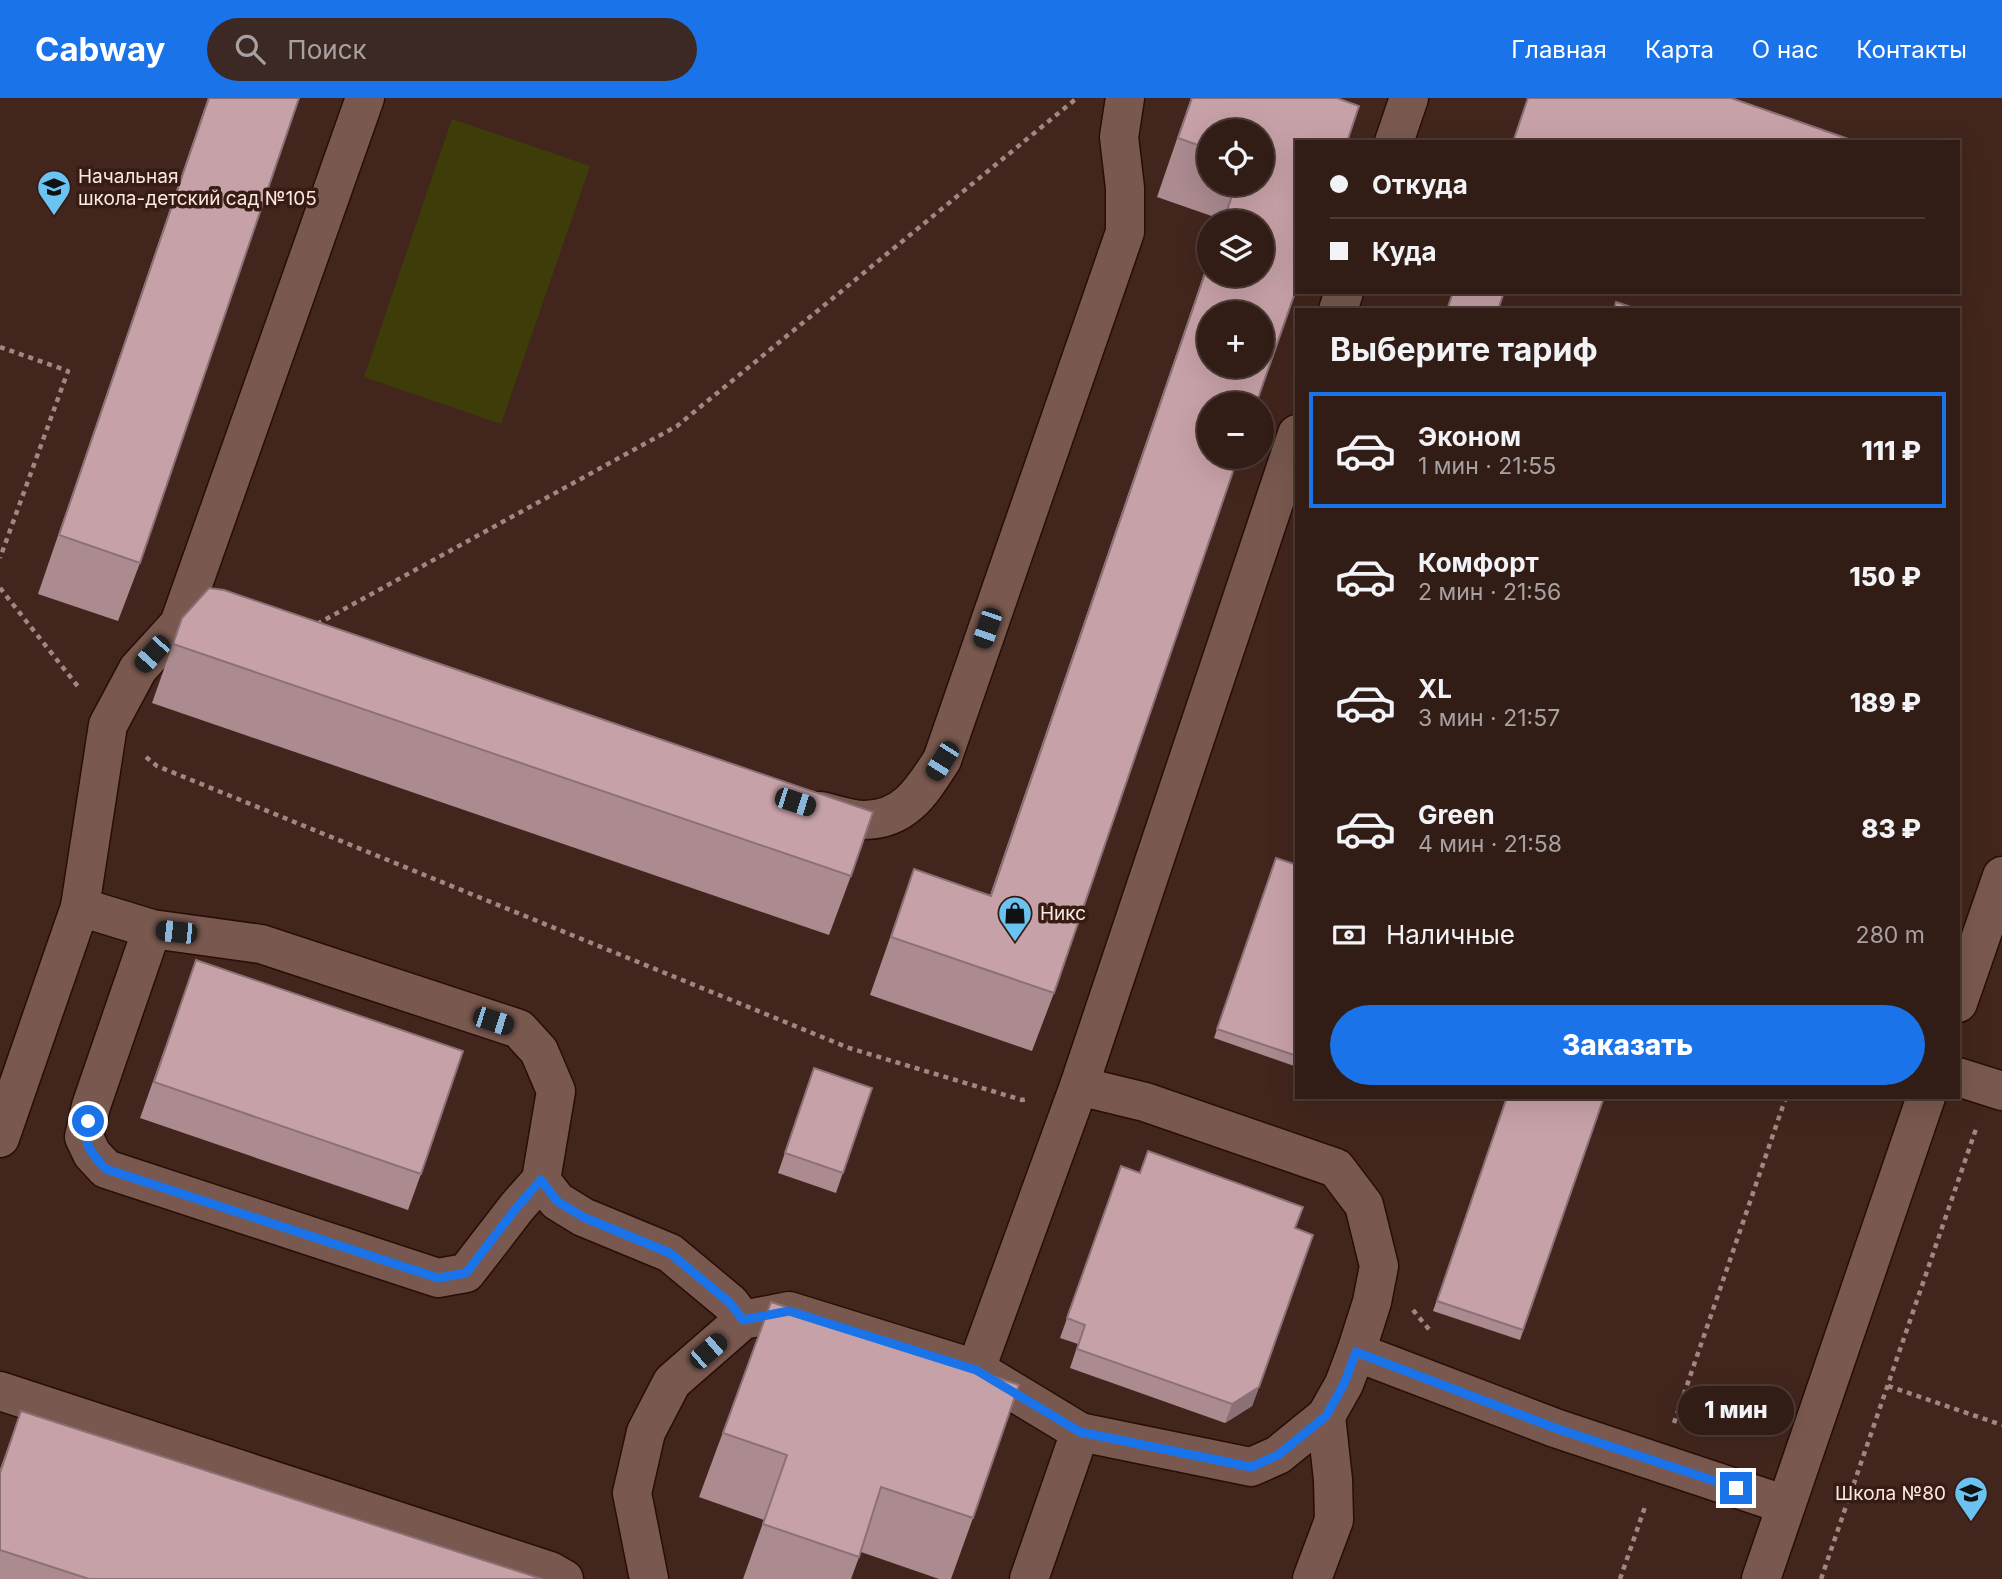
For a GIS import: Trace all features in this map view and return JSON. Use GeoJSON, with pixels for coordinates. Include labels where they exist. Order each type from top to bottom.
{"type":"FeatureCollection","features":[{"type":"Feature","properties":{"kind":"street"},"geometry":{"type":"LineString","coordinates":[[0,1138],[80,907],[108,725],[138,669],[179,624],[365,98]]}},
{"type":"Feature","properties":{"kind":"street"},"geometry":{"type":"LineString","coordinates":[[782,798],[821,811],[863,820],[897,813],[922,793],[942,761],[1125,232],[1125,188],[1119,137],[1125,98]]}},
{"type":"Feature","properties":{"kind":"street"},"geometry":{"type":"LineString","coordinates":[[1395,140],[1409,98]]}},
{"type":"Feature","properties":{"kind":"street"},"geometry":{"type":"LineString","coordinates":[[976,1370],[1079,1086],[1295,440]]}},
{"type":"Feature","properties":{"kind":"street"},"geometry":{"type":"LineString","coordinates":[[179,624],[218,628]]}},
{"type":"Feature","properties":{"kind":"street"},"geometry":{"type":"LineString","coordinates":[[1960,997],[2002,876]]}},
{"type":"Feature","properties":{"kind":"street"},"geometry":{"type":"LineString","coordinates":[[80,907],[152,929],[261,944],[519,1029],[539,1051],[556,1091],[541,1180],[509,1216],[466,1273],[438,1278],[106,1169],[92,1154],[84,1137],[91,1106],[152,929]]}},
{"type":"Feature","properties":{"kind":"street"},"geometry":{"type":"LineString","coordinates":[[649,1579],[632,1493],[646,1432],[672,1382],[743,1320],[789,1311],[976,1370],[1080,1432],[1251,1467],[1278,1455],[1326,1416],[1344,1384],[1356,1352],[1379,1266],[1364,1205],[1336,1168],[1145,1102],[1079,1086]]}},
{"type":"Feature","properties":{"kind":"street"},"geometry":{"type":"LineString","coordinates":[[1761,1579],[1925,1099]]}},
{"type":"Feature","properties":{"kind":"street"},"geometry":{"type":"LineString","coordinates":[[541,1180],[557,1201],[583,1217],[670,1253],[730,1303],[743,1320]]}},
{"type":"Feature","properties":{"kind":"street"},"geometry":{"type":"LineString","coordinates":[[1356,1352],[1555,1428],[1786,1505]]}},
{"type":"Feature","properties":{"kind":"street"},"geometry":{"type":"LineString","coordinates":[[0,1391],[537,1567],[564,1579]]}},
{"type":"Feature","properties":{"kind":"street"},"geometry":{"type":"LineString","coordinates":[[1312,1579],[1334,1520],[1326,1416]]}},
{"type":"Feature","properties":{"kind":"street"},"geometry":{"type":"LineString","coordinates":[[1029,1579],[1080,1432]]}},
{"type":"Feature","properties":{"kind":"path"},"geometry":{"type":"LineString","coordinates":[[307,629],[677,426],[1077,98]]}},
{"type":"Feature","properties":{"kind":"path"},"geometry":{"type":"LineString","coordinates":[[0,347],[68,371],[0,558]]}},
{"type":"Feature","properties":{"kind":"path"},"geometry":{"type":"LineString","coordinates":[[0,588],[108,725],[157,766],[849,1048],[1022,1100],[1079,1086]]}},
{"type":"Feature","properties":{"kind":"path"},"geometry":{"type":"LineString","coordinates":[[1821,1579],[1888,1386],[1984,1085]]}},
{"type":"Feature","properties":{"kind":"path"},"geometry":{"type":"LineString","coordinates":[[1620,1579],[1785,1099]]}},
{"type":"Feature","properties":{"kind":"path"},"geometry":{"type":"LineString","coordinates":[[1379,1266],[1437,1340]]}},
{"type":"Feature","properties":{"kind":"path"},"geometry":{"type":"LineString","coordinates":[[1888,1386],[2002,1425]]}},
{"type":"Feature","properties":{"kind":"path"},"geometry":{"type":"LineString","coordinates":[[1661,1417],[1675,1421]]}},
{"type":"Feature","properties":{"kind":"shaded area"},"geometry":{"type":"Polygon","coordinates":[[[452,119],[590,166],[501,424],[364,377],[452,119]]]}},
{"type":"Feature","properties":{"kind":"building"},"geometry":{"type":"Polygon","coordinates":[[[209,98],[299,98],[140,563],[59,535],[209,98]]]}},
{"type":"Feature","properties":{"kind":"building"},"geometry":{"type":"Polygon","coordinates":[[[1192,98],[1337,98],[1359,106],[1348,140],[1295,140],[1295,293],[1274,353],[1274,301],[1197,301],[1197,378],[1265,378],[1260,392],[1197,392],[1197,469],[1234,469],[1054,993],[891,937],[914,869],[991,896],[1200,287],[1274,287],[1274,210],[1227,210],[1232,196],[1274,196],[1274,119],[1197,119],[1197,145],[1178,138],[1192,98]]]}},
{"type":"Feature","properties":{"kind":"building"},"geometry":{"type":"Polygon","coordinates":[[[1528,98],[1731,98],[1851,140],[1514,140],[1528,98]]]}},
{"type":"Feature","properties":{"kind":"building"},"geometry":{"type":"Polygon","coordinates":[[[1452,294],[1503,294],[1499,308],[1448,308],[1452,294]]]}},
{"type":"Feature","properties":{"kind":"building"},"geometry":{"type":"Polygon","coordinates":[[[1616,302],[1634,308],[1614,308],[1616,302]]]}},
{"type":"Feature","properties":{"kind":"building"},"geometry":{"type":"Polygon","coordinates":[[[209,588],[224,590],[873,812],[851,876],[173,644],[182,618],[209,588]]]}},
{"type":"Feature","properties":{"kind":"building"},"geometry":{"type":"Polygon","coordinates":[[[1276,858],[1295,864],[1295,1055],[1217,1029],[1276,858]]]}},
{"type":"Feature","properties":{"kind":"building"},"geometry":{"type":"Polygon","coordinates":[[[196,960],[463,1051],[421,1174],[154,1082],[196,960]]]}},
{"type":"Feature","properties":{"kind":"building"},"geometry":{"type":"Polygon","coordinates":[[[814,1068],[872,1088],[843,1173],[785,1153],[814,1068]]]}},
{"type":"Feature","properties":{"kind":"building"},"geometry":{"type":"Polygon","coordinates":[[[1506,1099],[1603,1099],[1523,1330],[1437,1301],[1506,1099]]]}},
{"type":"Feature","properties":{"kind":"building"},"geometry":{"type":"Polygon","coordinates":[[[1148,1151],[1303,1207],[1295,1228],[1313,1235],[1259,1387],[1232,1404],[1077,1349],[1085,1325],[1067,1318],[1121,1166],[1140,1173],[1148,1151]]]}},
{"type":"Feature","properties":{"kind":"building"},"geometry":{"type":"Polygon","coordinates":[[[771,1302],[1019,1385],[973,1518],[881,1487],[859,1557],[763,1524],[787,1455],[723,1433],[771,1302]]]}},
{"type":"Feature","properties":{"kind":"building"},"geometry":{"type":"Polygon","coordinates":[[[21,1411],[542,1579],[89,1579],[0,1550],[0,1473],[21,1411]]]}},
{"type":"Feature","properties":{"kind":"place","name":"Начальная школа-детский сад №105"},"geometry":{"type":"Point","coordinates":[54,217]}},
{"type":"Feature","properties":{"kind":"place","name":"Никс"},"geometry":{"type":"Point","coordinates":[1015,943]}},
{"type":"Feature","properties":{"kind":"place","name":"Школа №80"},"geometry":{"type":"Point","coordinates":[1971,1523]}},
{"type":"Feature","properties":{"kind":"route"},"geometry":{"type":"LineString","coordinates":[[88,1121],[84,1137],[92,1154],[106,1169],[438,1278],[466,1273],[541,1180],[557,1201],[583,1217],[670,1253],[730,1303],[743,1320],[789,1311],[976,1370],[1080,1432],[1251,1467],[1278,1455],[1326,1416],[1344,1384],[1356,1352],[1555,1428],[1736,1488]]}}]}
